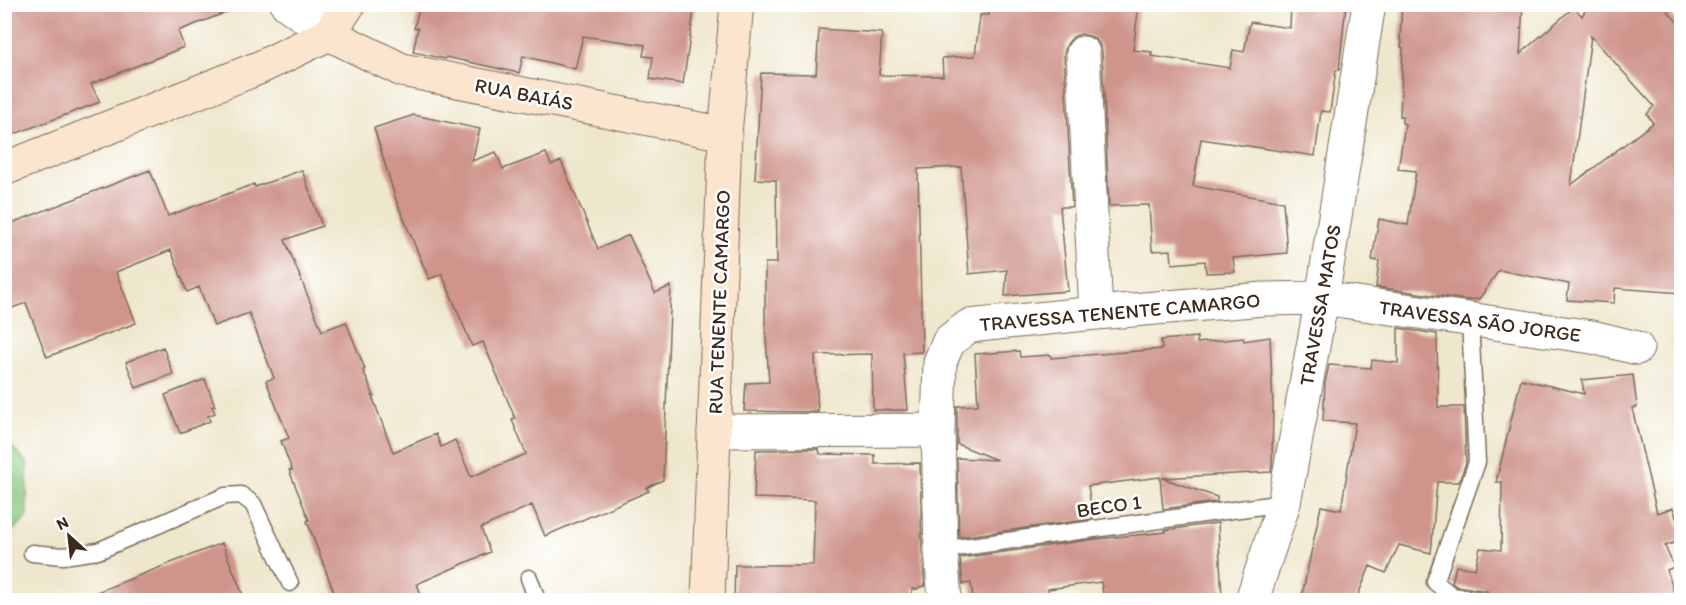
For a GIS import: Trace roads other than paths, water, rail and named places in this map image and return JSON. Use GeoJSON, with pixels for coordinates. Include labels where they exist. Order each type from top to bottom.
{"type":"FeatureCollection","features":[{"type":"Feature","properties":{"kind":"street"},"geometry":{"type":"LineString","coordinates":[[287,4],[329,34]]}},
{"type":"Feature","properties":{"kind":"street"},"geometry":{"type":"LineString","coordinates":[[4,169],[261,67],[329,34],[349,4]]}},
{"type":"Feature","properties":{"kind":"street","name":"RUA TENENTE CAMARGO"},"geometry":{"type":"LineString","coordinates":[[708,600],[725,134],[737,4]]}},
{"type":"Feature","properties":{"kind":"street","name":"TRAVESSA MATOS"},"geometry":{"type":"LineString","coordinates":[[1252,600],[1284,503],[1322,298],[1370,4]]}},
{"type":"Feature","properties":{"kind":"street","name":"RUA BAIÁS"},"geometry":{"type":"LineString","coordinates":[[329,34],[402,70],[725,134]]}},
{"type":"Feature","properties":{"kind":"street"},"geometry":{"type":"LineString","coordinates":[[1083,53],[1096,313]]}},
{"type":"Feature","properties":{"kind":"street","name":"TRAVESSA TENENTE CAMARGO"},"geometry":{"type":"LineString","coordinates":[[945,600],[941,550],[938,430],[940,362],[949,341],[969,326],[1264,299],[1322,298]]}},
{"type":"Feature","properties":{"kind":"street","name":"TRAVESSA SÃO JORGE"},"geometry":{"type":"LineString","coordinates":[[1322,298],[1592,337],[1637,348]]}},
{"type":"Feature","properties":{"kind":"street"},"geometry":{"type":"LineString","coordinates":[[714,430],[938,430]]}},
{"type":"Feature","properties":{"kind":"lane"},"geometry":{"type":"LineString","coordinates":[[1470,320],[1477,462],[1435,582],[1452,596],[1481,600]]}},
{"type":"Feature","properties":{"kind":"lane"},"geometry":{"type":"LineString","coordinates":[[32,553],[63,556],[98,551],[225,496],[241,495],[253,504],[290,583]]}},
{"type":"Feature","properties":{"kind":"lane","name":"BECO 1"},"geometry":{"type":"LineString","coordinates":[[941,550],[1284,503]]}},
{"type":"Feature","properties":{"kind":"lane"},"geometry":{"type":"LineString","coordinates":[[529,579],[537,600]]}}]}
